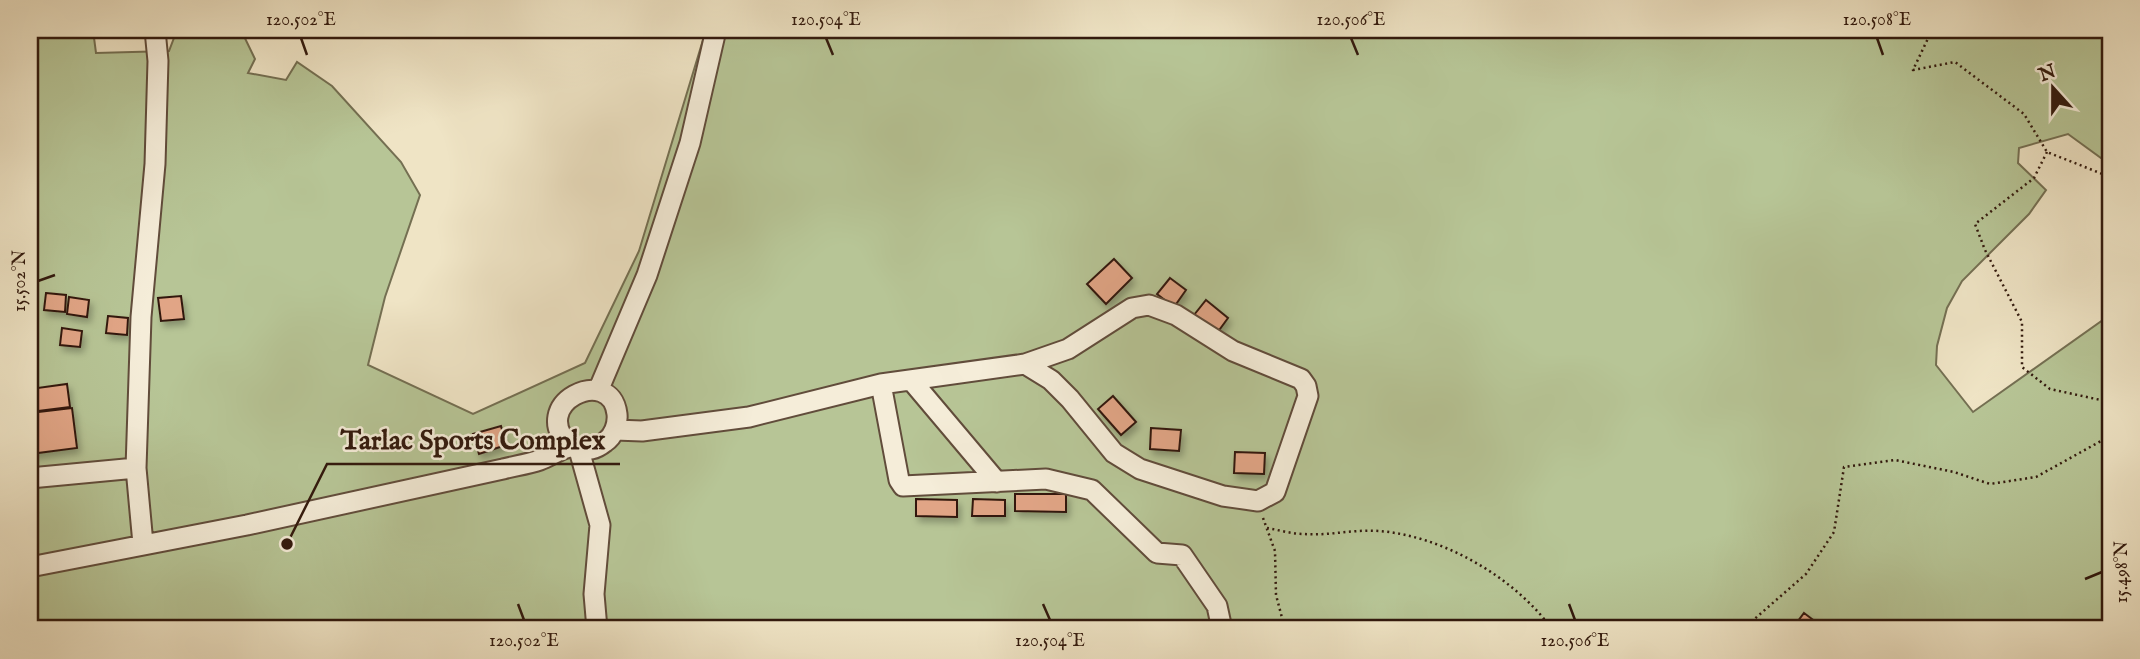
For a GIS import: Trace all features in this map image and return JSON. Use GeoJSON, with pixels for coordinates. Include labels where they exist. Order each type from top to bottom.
{"type":"FeatureCollection","features":[{"type":"Feature","properties":{"kind":"street"},"geometry":{"type":"LineString","coordinates":[[143,544],[135,468],[141,317],[155,164],[158,61],[155,30]]}},
{"type":"Feature","properties":{"kind":"street"},"geometry":{"type":"LineString","coordinates":[[598,391],[647,275],[686,155],[716,30]]}},
{"type":"Feature","properties":{"kind":"street"},"geometry":{"type":"LineString","coordinates":[[615,430],[642,430],[749,417],[881,384],[1026,364],[1068,349],[1132,308],[1149,305],[1176,315],[1233,351],[1301,379],[1308,396],[1275,492],[1258,501],[1223,496],[1140,469],[1114,453],[1070,399],[1051,380],[1026,364]]}},
{"type":"Feature","properties":{"kind":"street"},"geometry":{"type":"LineString","coordinates":[[911,380],[997,482]]}},
{"type":"Feature","properties":{"kind":"street"},"geometry":{"type":"LineString","coordinates":[[881,384],[899,480],[903,486],[1046,479],[1091,490],[1157,552],[1182,555],[1217,606],[1222,629]]}},
{"type":"Feature","properties":{"kind":"street"},"geometry":{"type":"LineString","coordinates":[[30,567],[247,525],[540,460],[575,448],[596,448],[615,430],[617,414],[611,399],[598,391],[578,392],[571,396],[560,409],[558,426],[560,434],[575,448],[600,525],[594,594],[597,629]]}},
{"type":"Feature","properties":{"kind":"street"},"geometry":{"type":"LineString","coordinates":[[30,478],[135,468]]}},
{"type":"Feature","properties":{"kind":"path"},"geometry":{"type":"LineString","coordinates":[[1932,30],[1913,70],[1955,62],[2024,114],[2047,152],[2110,177]]}},
{"type":"Feature","properties":{"kind":"path"},"geometry":{"type":"LineString","coordinates":[[2047,152],[2034,178],[1975,224],[1985,250],[2022,322],[2022,367],[2050,389],[2110,402]]}},
{"type":"Feature","properties":{"kind":"path"},"geometry":{"type":"LineString","coordinates":[[1743,629],[1806,574],[1834,532],[1844,467],[1895,460],[1954,472],[1990,484],[2036,477],[2110,436]]}},
{"type":"Feature","properties":{"kind":"path"},"geometry":{"type":"LineString","coordinates":[[1258,501],[1275,551],[1276,596],[1285,629]]}},
{"type":"Feature","properties":{"kind":"path"},"geometry":{"type":"LineString","coordinates":[[1267,528],[1304,534],[1379,531],[1419,538],[1469,556],[1510,587],[1552,629]]}},
{"type":"Feature","properties":{"kind":"green space"},"geometry":{"type":"Polygon","coordinates":[[[30,30],[93,30],[96,53],[169,51],[177,30],[241,30],[255,59],[248,73],[286,80],[297,62],[332,86],[401,162],[420,195],[385,297],[368,365],[473,414],[585,363],[639,251],[706,30],[2110,30],[2110,159],[2101,158],[2068,134],[2019,148],[2018,163],[2046,190],[2029,214],[1962,281],[1947,308],[1937,346],[1936,365],[1973,412],[2110,315],[2110,629],[30,629],[30,30]]]}},
{"type":"Feature","properties":{"kind":"building"},"geometry":{"type":"Polygon","coordinates":[[[1114,259],[1132,278],[1106,304],[1087,284],[1114,259]]]}},
{"type":"Feature","properties":{"kind":"building"},"geometry":{"type":"Polygon","coordinates":[[[1170,278],[1186,290],[1174,307],[1157,294],[1170,278]]]}},
{"type":"Feature","properties":{"kind":"building"},"geometry":{"type":"Polygon","coordinates":[[[46,293],[66,295],[65,312],[44,310],[46,293]]]}},
{"type":"Feature","properties":{"kind":"building"},"geometry":{"type":"Polygon","coordinates":[[[181,296],[184,319],[161,321],[158,298],[181,296]]]}},
{"type":"Feature","properties":{"kind":"building"},"geometry":{"type":"Polygon","coordinates":[[[69,297],[89,300],[87,317],[67,314],[69,297]]]}},
{"type":"Feature","properties":{"kind":"building"},"geometry":{"type":"Polygon","coordinates":[[[1206,300],[1228,318],[1217,333],[1194,315],[1206,300]]]}},
{"type":"Feature","properties":{"kind":"building"},"geometry":{"type":"Polygon","coordinates":[[[108,316],[128,318],[127,335],[106,333],[108,316]]]}},
{"type":"Feature","properties":{"kind":"building"},"geometry":{"type":"Polygon","coordinates":[[[62,328],[82,331],[80,347],[60,345],[62,328]]]}},
{"type":"Feature","properties":{"kind":"building"},"geometry":{"type":"Polygon","coordinates":[[[67,384],[70,407],[30,412],[30,389],[67,384]]]}},
{"type":"Feature","properties":{"kind":"building"},"geometry":{"type":"Polygon","coordinates":[[[1113,396],[1136,422],[1121,435],[1098,409],[1113,396]]]}},
{"type":"Feature","properties":{"kind":"building"},"geometry":{"type":"Polygon","coordinates":[[[72,408],[77,448],[30,454],[30,413],[72,408]]]}},
{"type":"Feature","properties":{"kind":"building"},"geometry":{"type":"Polygon","coordinates":[[[501,426],[506,445],[479,454],[473,434],[501,426]]]}},
{"type":"Feature","properties":{"kind":"building"},"geometry":{"type":"Polygon","coordinates":[[[1151,428],[1181,430],[1179,451],[1150,449],[1151,428]]]}},
{"type":"Feature","properties":{"kind":"building"},"geometry":{"type":"Polygon","coordinates":[[[1235,452],[1265,453],[1264,474],[1234,473],[1235,452]]]}},
{"type":"Feature","properties":{"kind":"building"},"geometry":{"type":"Polygon","coordinates":[[[1015,494],[1066,494],[1066,512],[1015,511],[1015,494]]]}},
{"type":"Feature","properties":{"kind":"building"},"geometry":{"type":"Polygon","coordinates":[[[916,499],[957,500],[957,517],[916,516],[916,499]]]}},
{"type":"Feature","properties":{"kind":"building"},"geometry":{"type":"Polygon","coordinates":[[[973,499],[1005,500],[1005,516],[972,516],[973,499]]]}},
{"type":"Feature","properties":{"kind":"building"},"geometry":{"type":"Polygon","coordinates":[[[1804,613],[1824,628],[1792,629],[1804,613]]]}},
{"type":"Feature","properties":{"kind":"place","name":"Tarlac Sports Complex"},"geometry":{"type":"Point","coordinates":[287,544]}}]}
